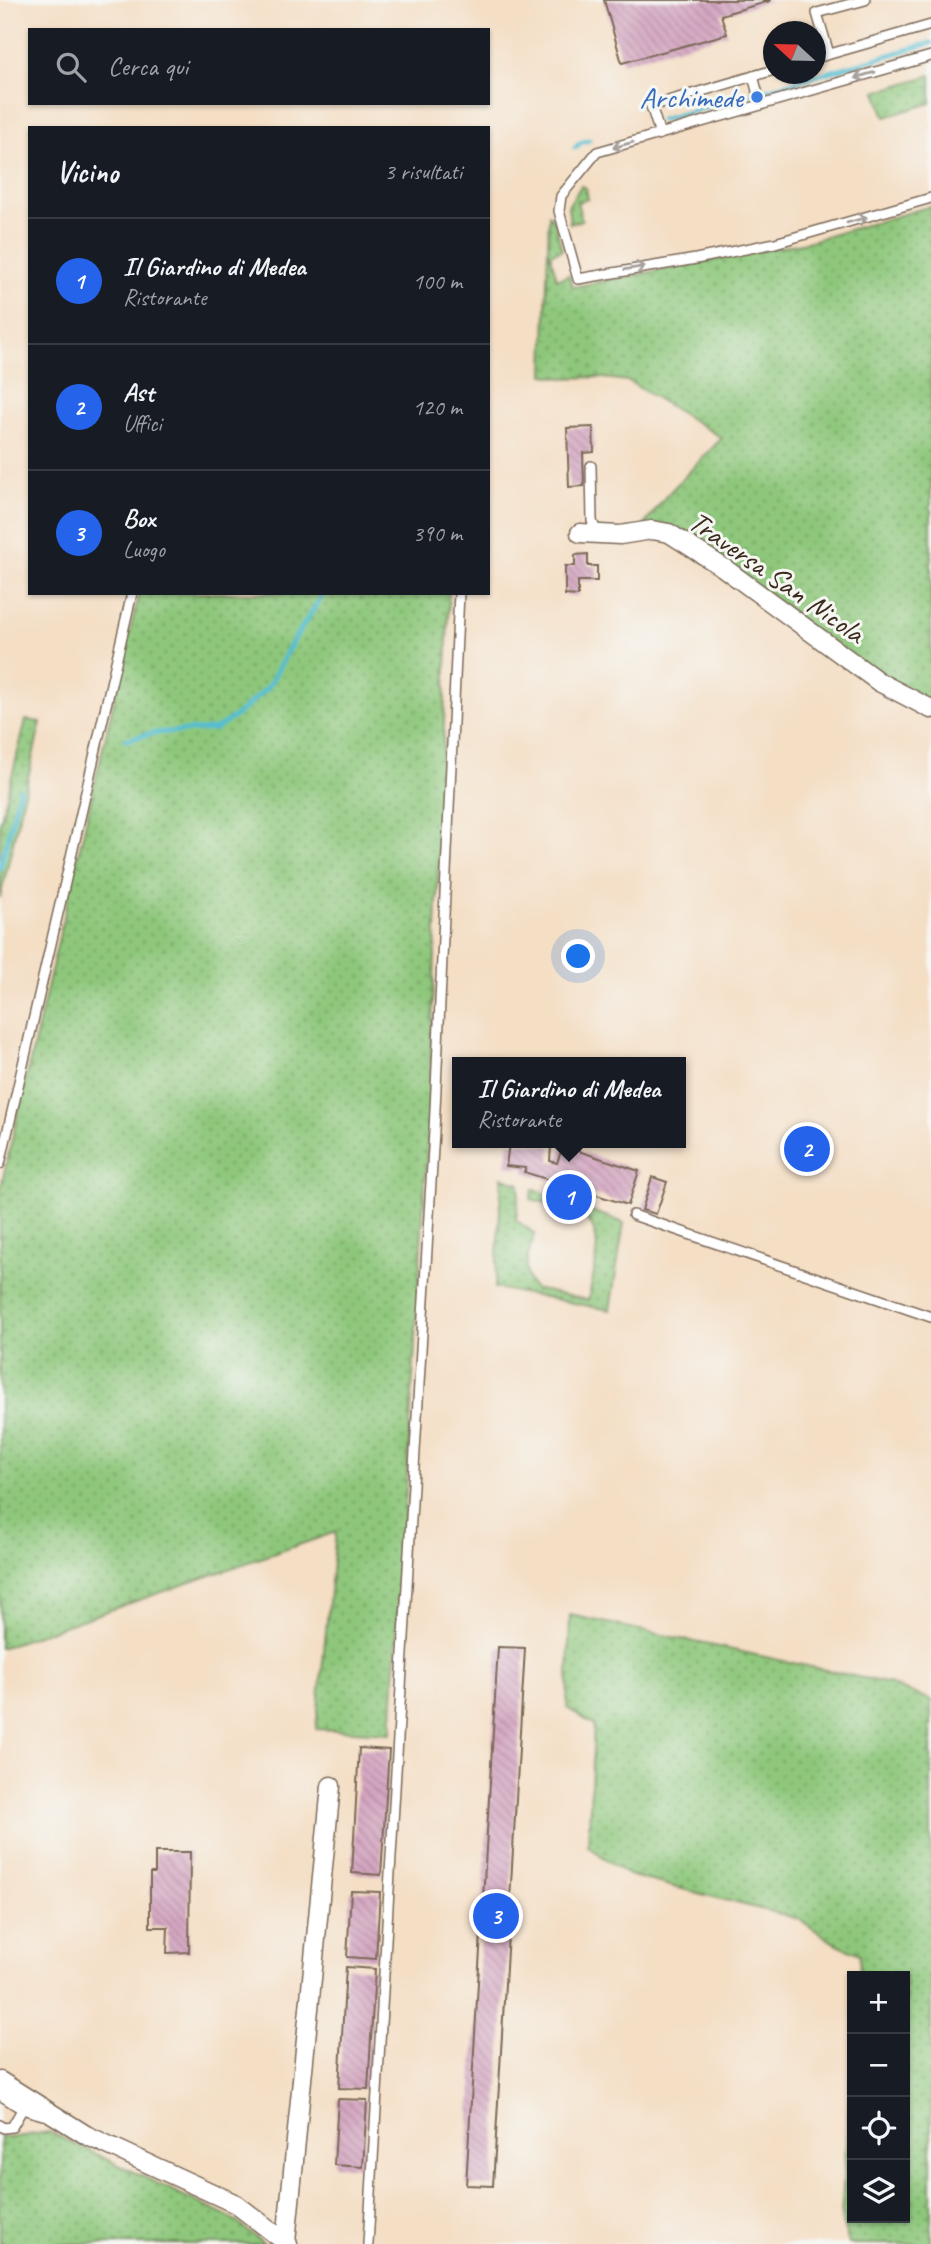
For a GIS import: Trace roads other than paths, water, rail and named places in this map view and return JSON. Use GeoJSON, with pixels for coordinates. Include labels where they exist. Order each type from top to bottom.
{"type":"FeatureCollection","features":[{"type":"Feature","properties":{"kind":"street","name":"Traversa San Nicola"},"geometry":{"type":"LineString","coordinates":[[589,533],[620,535],[652,530],[668,533],[724,568],[879,682],[931,709]]}},
{"type":"Feature","properties":{"kind":"street"},"geometry":{"type":"LineString","coordinates":[[289,2243],[331,1786]]}},
{"type":"Feature","properties":{"kind":"street"},"geometry":{"type":"LineString","coordinates":[[0,2072],[13,2078],[60,2119]]}},
{"type":"Feature","properties":{"kind":"street"},"geometry":{"type":"LineString","coordinates":[[0,2081],[25,2104],[236,2204],[289,2243]]}},
{"type":"Feature","properties":{"kind":"lane"},"geometry":{"type":"LineString","coordinates":[[829,54],[817,13],[865,0]]}},
{"type":"Feature","properties":{"kind":"lane"},"geometry":{"type":"LineString","coordinates":[[826,55],[931,25]]}},
{"type":"Feature","properties":{"kind":"lane"},"geometry":{"type":"LineString","coordinates":[[931,57],[760,102],[597,152],[561,195],[559,211],[578,279],[775,243],[931,198]]}},
{"type":"Feature","properties":{"kind":"lane"},"geometry":{"type":"LineString","coordinates":[[660,134],[651,106],[763,73]]}},
{"type":"Feature","properties":{"kind":"lane"},"geometry":{"type":"LineString","coordinates":[[752,76],[760,102]]}},
{"type":"Feature","properties":{"kind":"lane"},"geometry":{"type":"LineString","coordinates":[[589,533],[592,521],[591,466]]}},
{"type":"Feature","properties":{"kind":"lane"},"geometry":{"type":"LineString","coordinates":[[0,1164],[132,595]]}},
{"type":"Feature","properties":{"kind":"lane"},"geometry":{"type":"LineString","coordinates":[[369,2244],[434,1131],[458,595]]}},
{"type":"Feature","properties":{"kind":"lane"},"geometry":{"type":"LineString","coordinates":[[633,1215],[931,1317]]}},
{"type":"Feature","properties":{"kind":"lane"},"geometry":{"type":"LineString","coordinates":[[0,2095],[25,2104],[12,2127],[0,2125]]}},
{"type":"Feature","properties":{"kind":"waterway"},"geometry":{"type":"LineString","coordinates":[[661,120],[931,43]]}},
{"type":"Feature","properties":{"kind":"waterway"},"geometry":{"type":"LineString","coordinates":[[575,148],[589,140]]}},
{"type":"Feature","properties":{"kind":"waterway"},"geometry":{"type":"LineString","coordinates":[[125,740],[153,733],[216,729],[238,714],[268,687],[323,595]]}},
{"type":"Feature","properties":{"kind":"waterway"},"geometry":{"type":"LineString","coordinates":[[0,868],[20,789]]}},
{"type":"Feature","properties":{"kind":"place","name":"Archimede"},"geometry":{"type":"Point","coordinates":[757,97]}},
{"type":"Feature","properties":{"kind":"place","name":"Ast"},"geometry":{"type":"Point","coordinates":[807,1149]}},
{"type":"Feature","properties":{"kind":"place","name":"Il Giardino di Medea"},"geometry":{"type":"Point","coordinates":[569,1197]}},
{"type":"Feature","properties":{"kind":"place","name":"Box"},"geometry":{"type":"Point","coordinates":[496,1916]}}]}
